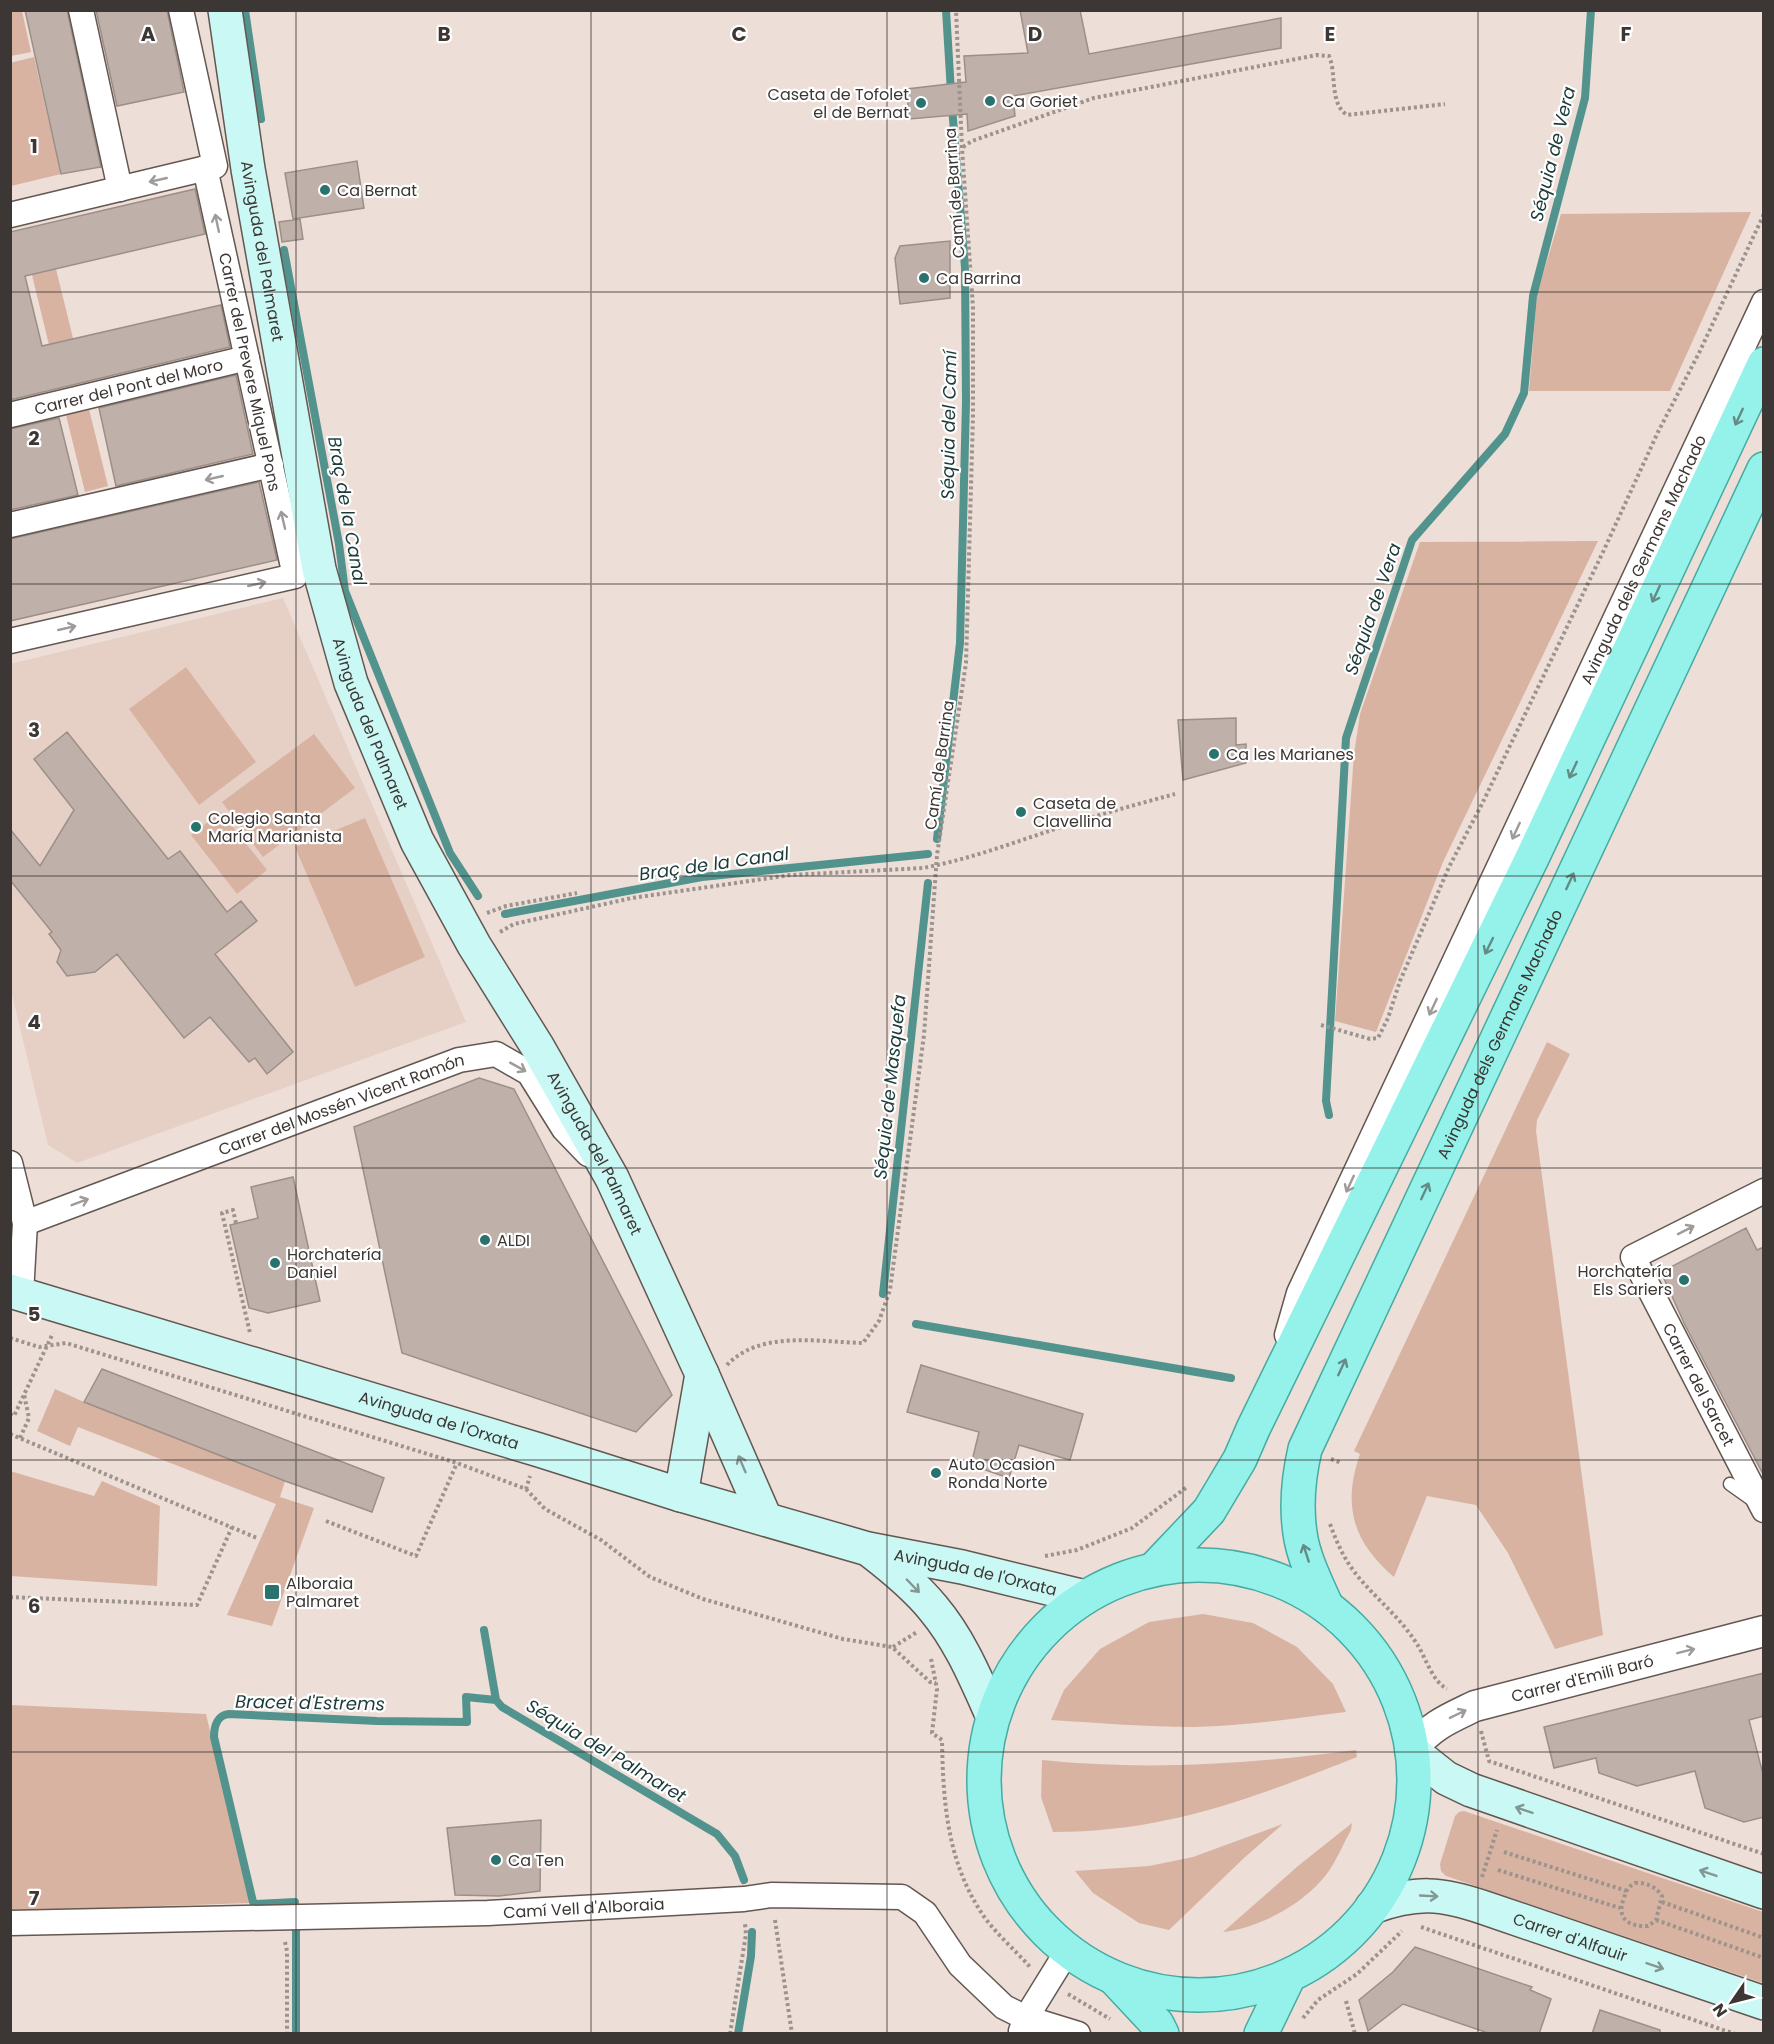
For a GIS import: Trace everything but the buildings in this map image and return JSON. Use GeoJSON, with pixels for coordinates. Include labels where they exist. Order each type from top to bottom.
{"type":"FeatureCollection","features":[{"type":"Feature","properties":{"kind":"main road","name":"Avinguda del Palmaret"},"geometry":{"type":"LineString","coordinates":[[225,10],[248,169],[319,569],[351,683],[417,841],[480,955],[537,1046],[612,1178],[765,1518]]}},
{"type":"Feature","properties":{"kind":"main road","name":"Avinguda dels Germans Machado"},"geometry":{"type":"LineString","coordinates":[[1154,1569],[1209,1510],[1240,1460],[1253,1429],[1538,845],[1764,364]]}},
{"type":"Feature","properties":{"kind":"main road","name":"Avinguda dels Germans Machado"},"geometry":{"type":"LineString","coordinates":[[1327,1607],[1314,1577],[1300,1533],[1299,1492],[1305,1449],[1764,469]]}},
{"type":"Feature","properties":{"kind":"main road","name":"Avinguda de l'Orxata"},"geometry":{"type":"LineString","coordinates":[[16,1293],[681,1495],[868,1549],[962,1567],[1085,1596]]}},
{"type":"Feature","properties":{"kind":"main road"},"geometry":{"type":"LineString","coordinates":[[681,1495],[702,1374]]}},
{"type":"Feature","properties":{"kind":"main road","name":"Avinguda de l'Orxata"},"geometry":{"type":"LineString","coordinates":[[868,1549],[906,1579],[933,1608],[933,1629],[970,1664],[993,1717]]}},
{"type":"Feature","properties":{"kind":"main road"},"geometry":{"type":"LineString","coordinates":[[1190,1565],[1235,1568],[1262,1574],[1296,1588],[1327,1607],[1355,1632],[1378,1662],[1396,1694],[1412,1750],[1414,1788],[1410,1820],[1402,1851],[1389,1880],[1372,1907],[1335,1947],[1313,1963],[1288,1976],[1255,1988],[1219,1994],[1192,1994],[1147,1989],[1113,1977],[1068,1950],[1033,1916],[1010,1881],[993,1842],[985,1800],[985,1758],[993,1717],[1006,1685],[1028,1648],[1064,1612],[1085,1596],[1118,1580],[1154,1569],[1190,1565]]}},
{"type":"Feature","properties":{"kind":"main road"},"geometry":{"type":"LineString","coordinates":[[1412,1750],[1446,1778],[1506,1804],[1764,1892]]}},
{"type":"Feature","properties":{"kind":"main road","name":"Carrer d'Alfauir"},"geometry":{"type":"LineString","coordinates":[[1372,1907],[1409,1896],[1428,1895],[1472,1904],[1764,2003]]}},
{"type":"Feature","properties":{"kind":"main road"},"geometry":{"type":"LineString","coordinates":[[1261,2034],[1288,1976]]}},
{"type":"Feature","properties":{"kind":"main road"},"geometry":{"type":"LineString","coordinates":[[1113,1977],[1157,2024],[1162,2034]]}},
{"type":"Feature","properties":{"kind":"street"},"geometry":{"type":"LineString","coordinates":[[81,10],[120,189]]}},
{"type":"Feature","properties":{"kind":"street","name":"Carrer del Prevere Miquel Pons"},"geometry":{"type":"LineString","coordinates":[[10,641],[295,576],[247,358],[181,10]]}},
{"type":"Feature","properties":{"kind":"street"},"geometry":{"type":"LineString","coordinates":[[10,215],[210,167]]}},
{"type":"Feature","properties":{"kind":"street","name":"Avinguda dels Germans Machado"},"geometry":{"type":"LineString","coordinates":[[1264,1410],[1299,1293],[1764,302]]}},
{"type":"Feature","properties":{"kind":"street","name":"Carrer del Pont del Moro"},"geometry":{"type":"LineString","coordinates":[[10,415],[247,358]]}},
{"type":"Feature","properties":{"kind":"street"},"geometry":{"type":"LineString","coordinates":[[10,525],[271,465]]}},
{"type":"Feature","properties":{"kind":"street","name":"Carrer del Mossén Vicent Ramón"},"geometry":{"type":"LineString","coordinates":[[25,1223],[459,1060],[496,1054],[530,1073],[564,1129],[612,1178]]}},
{"type":"Feature","properties":{"kind":"street"},"geometry":{"type":"LineString","coordinates":[[10,1163],[25,1223],[16,1293]]}},
{"type":"Feature","properties":{"kind":"street","name":"Carrer del Sarcet"},"geometry":{"type":"LineString","coordinates":[[1763,1507],[1633,1257],[1764,1191]]}},
{"type":"Feature","properties":{"kind":"street","name":"Carrer d'Emili Baró"},"geometry":{"type":"LineString","coordinates":[[1412,1750],[1426,1732],[1439,1723],[1475,1706],[1764,1631]]}},
{"type":"Feature","properties":{"kind":"street","name":"Camí Vell d'Alboraia"},"geometry":{"type":"LineString","coordinates":[[10,1923],[488,1913],[744,1899],[771,1895],[902,1897],[925,1913],[960,1965],[1023,2026],[1078,2034]]}},
{"type":"Feature","properties":{"kind":"street"},"geometry":{"type":"LineString","coordinates":[[1023,2026],[1068,1950]]}},
{"type":"Feature","properties":{"kind":"lane"},"geometry":{"type":"LineString","coordinates":[[1730,1484],[1763,1507]]}},
{"type":"Feature","properties":{"kind":"path","name":"Camí de Barrina"},"geometry":{"type":"LineString","coordinates":[[702,1374],[718,1374],[738,1353],[759,1344],[794,1341],[863,1343],[879,1321],[890,1290],[924,1035],[937,866],[966,663],[973,416],[973,308],[962,148],[956,10]]}},
{"type":"Feature","properties":{"kind":"path"},"geometry":{"type":"LineString","coordinates":[[962,148],[972,141],[1094,98],[1317,55],[1329,56],[1333,65],[1337,103],[1340,110],[1347,115],[1445,104]]}},
{"type":"Feature","properties":{"kind":"path"},"geometry":{"type":"LineString","coordinates":[[1321,1025],[1370,1039],[1378,1038],[1389,1018],[1400,981],[1449,867],[1598,563],[1658,432],[1699,353],[1764,214]]}},
{"type":"Feature","properties":{"kind":"path"},"geometry":{"type":"LineString","coordinates":[[480,955],[497,934],[514,924],[632,898],[791,875],[937,866],[1175,794]]}},
{"type":"Feature","properties":{"kind":"path"},"geometry":{"type":"LineString","coordinates":[[461,922],[506,906],[577,893]]}},
{"type":"Feature","properties":{"kind":"path"},"geometry":{"type":"LineString","coordinates":[[236,1223],[234,1210],[222,1213],[244,1306]]}},
{"type":"Feature","properties":{"kind":"path"},"geometry":{"type":"LineString","coordinates":[[10,1414],[14,1416],[65,1308]]}},
{"type":"Feature","properties":{"kind":"path"},"geometry":{"type":"LineString","coordinates":[[10,1338],[39,1347],[66,1343],[457,1463],[526,1489],[545,1509],[601,1540],[650,1577],[703,1599],[843,1639],[892,1647],[930,1682],[936,1683]]}},
{"type":"Feature","properties":{"kind":"path"},"geometry":{"type":"LineString","coordinates":[[20,1438],[29,1418],[24,1394]]}},
{"type":"Feature","properties":{"kind":"path"},"geometry":{"type":"LineString","coordinates":[[10,1434],[257,1538]]}},
{"type":"Feature","properties":{"kind":"path"},"geometry":{"type":"LineString","coordinates":[[1329,1467],[1334,1448]]}},
{"type":"Feature","properties":{"kind":"path"},"geometry":{"type":"LineString","coordinates":[[526,1489],[539,1450]]}},
{"type":"Feature","properties":{"kind":"path"},"geometry":{"type":"LineString","coordinates":[[1330,1459],[1342,1463]]}},
{"type":"Feature","properties":{"kind":"path"},"geometry":{"type":"LineString","coordinates":[[326,1521],[416,1556],[457,1463]]}},
{"type":"Feature","properties":{"kind":"path"},"geometry":{"type":"LineString","coordinates":[[1039,1557],[1077,1550],[1132,1528],[1178,1496],[1191,1484]]}},
{"type":"Feature","properties":{"kind":"path"},"geometry":{"type":"LineString","coordinates":[[1329,1522],[1346,1560],[1402,1623],[1425,1656],[1439,1684],[1451,1691],[1460,1692],[1470,1689],[1489,1761],[1764,1854]]}},
{"type":"Feature","properties":{"kind":"path"},"geometry":{"type":"LineString","coordinates":[[10,1598],[197,1605],[232,1527]]}},
{"type":"Feature","properties":{"kind":"path"},"geometry":{"type":"LineString","coordinates":[[892,1647],[917,1632],[933,1629],[928,1650],[936,1683],[932,1734],[942,1740],[946,1821],[960,1871],[981,1913],[1034,1971],[1118,2024]]}},
{"type":"Feature","properties":{"kind":"path"},"geometry":{"type":"LineString","coordinates":[[1460,1940],[1517,1770]]}},
{"type":"Feature","properties":{"kind":"path"},"geometry":{"type":"LineString","coordinates":[[1504,1852],[1627,1891]]}},
{"type":"Feature","properties":{"kind":"path"},"geometry":{"type":"LineString","coordinates":[[1498,1870],[1620,1908]]}},
{"type":"Feature","properties":{"kind":"path"},"geometry":{"type":"LineString","coordinates":[[1635,1883],[1655,1888],[1662,1896],[1662,1902],[1656,1920],[1648,1926],[1628,1922],[1621,1913],[1620,1908],[1627,1891],[1635,1883]]}},
{"type":"Feature","properties":{"kind":"path"},"geometry":{"type":"LineString","coordinates":[[771,1895],[792,2034]]}},
{"type":"Feature","properties":{"kind":"path"},"geometry":{"type":"LineString","coordinates":[[730,2034],[746,1934],[744,1899]]}},
{"type":"Feature","properties":{"kind":"path"},"geometry":{"type":"LineString","coordinates":[[1662,1902],[1764,1938]]}},
{"type":"Feature","properties":{"kind":"path"},"geometry":{"type":"LineString","coordinates":[[280,1917],[287,1951],[287,2034]]}},
{"type":"Feature","properties":{"kind":"path"},"geometry":{"type":"LineString","coordinates":[[1656,1920],[1764,1958]]}},
{"type":"Feature","properties":{"kind":"path"},"geometry":{"type":"LineString","coordinates":[[1414,1926],[1423,1927],[1735,2034]]}},
{"type":"Feature","properties":{"kind":"path"},"geometry":{"type":"LineString","coordinates":[[1300,2025],[1304,2016],[1318,2000],[1358,1974],[1383,1951],[1398,1932],[1405,1929]]}},
{"type":"Feature","properties":{"kind":"path"},"geometry":{"type":"LineString","coordinates":[[1346,2001],[1354,2034]]}},
{"type":"Feature","properties":{"kind":"shaded area"},"geometry":{"type":"Polygon","coordinates":[[[10,11],[22,11],[31,52],[11,56],[10,11]]]}},
{"type":"Feature","properties":{"kind":"shaded area"},"geometry":{"type":"Polygon","coordinates":[[[34,57],[61,174],[11,186],[10,63],[34,57]]]}},
{"type":"Feature","properties":{"kind":"shaded area"},"geometry":{"type":"Polygon","coordinates":[[[1751,212],[1670,391],[1529,391],[1537,294],[1561,214],[1751,212]]]}},
{"type":"Feature","properties":{"kind":"shaded area"},"geometry":{"type":"Polygon","coordinates":[[[46,228],[83,379],[59,386],[22,234],[46,228]]]}},
{"type":"Feature","properties":{"kind":"shaded area"},"geometry":{"type":"Polygon","coordinates":[[[89,409],[108,486],[85,492],[66,415],[89,409]]]}},
{"type":"Feature","properties":{"kind":"shaded area"},"geometry":{"type":"Polygon","coordinates":[[[1598,541],[1443,862],[1376,1032],[1335,1021],[1354,754],[1360,714],[1420,542],[1598,541]]]}},
{"type":"Feature","properties":{"kind":"shaded area","name":"Colegio Santa María Marianista"},"geometry":{"type":"Polygon","coordinates":[[[283,598],[466,1022],[77,1163],[48,1145],[11,990],[10,664],[283,598]]]}},
{"type":"Feature","properties":{"kind":"shaded area"},"geometry":{"type":"Polygon","coordinates":[[[186,667],[256,762],[199,805],[129,709],[186,667]]]}},
{"type":"Feature","properties":{"kind":"shaded area"},"geometry":{"type":"Polygon","coordinates":[[[314,734],[355,788],[263,857],[222,802],[314,734]]]}},
{"type":"Feature","properties":{"kind":"shaded area"},"geometry":{"type":"Polygon","coordinates":[[[221,812],[267,870],[237,894],[191,835],[221,812]]]}},
{"type":"Feature","properties":{"kind":"shaded area"},"geometry":{"type":"Polygon","coordinates":[[[365,818],[425,957],[355,987],[295,847],[365,818]]]}},
{"type":"Feature","properties":{"kind":"shaded area"},"geometry":{"type":"Polygon","coordinates":[[[1547,1042],[1570,1054],[1537,1120],[1536,1131],[1603,1635],[1555,1649],[1508,1553],[1476,1505],[1427,1496],[1394,1577],[1380,1564],[1360,1536],[1352,1507],[1352,1490],[1360,1454],[1354,1451],[1547,1042]]]}},
{"type":"Feature","properties":{"kind":"shaded area"},"geometry":{"type":"Polygon","coordinates":[[[55,1389],[285,1481],[280,1497],[314,1508],[272,1626],[227,1615],[276,1504],[78,1427],[70,1446],[37,1431],[55,1389]]]}},
{"type":"Feature","properties":{"kind":"shaded area"},"geometry":{"type":"Polygon","coordinates":[[[10,1471],[94,1496],[102,1481],[160,1506],[157,1586],[11,1576],[10,1471]]]}},
{"type":"Feature","properties":{"kind":"shaded area"},"geometry":{"type":"Polygon","coordinates":[[[1203,1614],[1253,1623],[1297,1647],[1333,1684],[1346,1712],[1194,1727],[1051,1720],[1064,1690],[1100,1649],[1149,1622],[1203,1614]]]}},
{"type":"Feature","properties":{"kind":"shaded area"},"geometry":{"type":"Polygon","coordinates":[[[11,1705],[206,1714],[250,1903],[11,1911],[11,1705]]]}},
{"type":"Feature","properties":{"kind":"shaded area"},"geometry":{"type":"Polygon","coordinates":[[[1356,1750],[1357,1757],[1245,1799],[1172,1819],[1134,1826],[1053,1832],[1041,1797],[1042,1760],[1121,1765],[1200,1764],[1278,1759],[1356,1750]]]}},
{"type":"Feature","properties":{"kind":"shaded area"},"geometry":{"type":"Polygon","coordinates":[[[1464,1811],[1763,1912],[1763,1983],[1446,1876],[1441,1871],[1440,1864],[1455,1816],[1464,1811]]]}},
{"type":"Feature","properties":{"kind":"shaded area"},"geometry":{"type":"Polygon","coordinates":[[[1352,1823],[1351,1830],[1330,1870],[1305,1896],[1266,1920],[1223,1932],[1298,1866],[1352,1823]]]}},
{"type":"Feature","properties":{"kind":"shaded area"},"geometry":{"type":"Polygon","coordinates":[[[1283,1824],[1169,1930],[1139,1923],[1093,1893],[1075,1871],[1149,1866],[1193,1857],[1283,1824]]]}},
{"type":"Feature","properties":{"kind":"waterway","name":"Braç de la Canal"},"geometry":{"type":"LineString","coordinates":[[245,10],[261,119]]}},
{"type":"Feature","properties":{"kind":"waterway","name":"Séquia del Camí"},"geometry":{"type":"LineString","coordinates":[[946,10],[951,92]]}},
{"type":"Feature","properties":{"kind":"waterway","name":"Séquia de Vera"},"geometry":{"type":"LineString","coordinates":[[1329,1115],[1326,1101],[1346,738],[1412,540],[1505,434],[1524,393],[1533,296],[1585,98],[1591,10]]}},
{"type":"Feature","properties":{"kind":"waterway","name":"Séquia del Camí"},"geometry":{"type":"LineString","coordinates":[[937,839],[960,643],[966,402],[965,268],[952,107]]}},
{"type":"Feature","properties":{"kind":"waterway","name":"Braç de la Canal"},"geometry":{"type":"LineString","coordinates":[[284,250],[339,544],[345,591],[450,853],[478,896]]}},
{"type":"Feature","properties":{"kind":"waterway","name":"Braç de la Canal"},"geometry":{"type":"LineString","coordinates":[[505,914],[702,877],[928,854]]}},
{"type":"Feature","properties":{"kind":"waterway","name":"Séquia de Masquefa"},"geometry":{"type":"LineString","coordinates":[[883,1294],[928,883]]}},
{"type":"Feature","properties":{"kind":"waterway","name":"Séquia de Masquefa"},"geometry":{"type":"LineString","coordinates":[[916,1324],[1231,1378]]}},
{"type":"Feature","properties":{"kind":"waterway","name":"Séquia del Palmaret"},"geometry":{"type":"LineString","coordinates":[[484,1630],[496,1700],[502,1707],[717,1834],[735,1856],[744,1880]]}},
{"type":"Feature","properties":{"kind":"waterway","name":"Bracet d'Estrems"},"geometry":{"type":"LineString","coordinates":[[295,1902],[256,1904],[253,1902],[214,1737],[219,1719],[229,1714],[377,1721],[467,1722],[466,1697],[496,1700]]}},
{"type":"Feature","properties":{"kind":"waterway","name":"Bracet d'Estrems"},"geometry":{"type":"LineString","coordinates":[[296,1931],[296,2034]]}},
{"type":"Feature","properties":{"kind":"waterway","name":"Séquia del Palmaret"},"geometry":{"type":"LineString","coordinates":[[738,2034],[751,1956],[752,1932]]}},
{"type":"Feature","properties":{"kind":"place","name":"Ca Goriet"},"geometry":{"type":"Point","coordinates":[990,101]}},
{"type":"Feature","properties":{"kind":"place","name":"Caseta de Tofolet el de Bernat"},"geometry":{"type":"Point","coordinates":[921,103]}},
{"type":"Feature","properties":{"kind":"place","name":"Ca Bernat"},"geometry":{"type":"Point","coordinates":[325,190]}},
{"type":"Feature","properties":{"kind":"place","name":"Ca Barrina"},"geometry":{"type":"Point","coordinates":[924,278]}},
{"type":"Feature","properties":{"kind":"place","name":"Ca les Marianes"},"geometry":{"type":"Point","coordinates":[1214,754]}},
{"type":"Feature","properties":{"kind":"place","name":"Caseta de Clavellina"},"geometry":{"type":"Point","coordinates":[1021,812]}},
{"type":"Feature","properties":{"kind":"place","name":"Colegio Santa María Marianista"},"geometry":{"type":"Point","coordinates":[196,827]}},
{"type":"Feature","properties":{"kind":"place","name":"ALDI"},"geometry":{"type":"Point","coordinates":[485,1240]}},
{"type":"Feature","properties":{"kind":"place","name":"Horchatería Daniel"},"geometry":{"type":"Point","coordinates":[275,1263]}},
{"type":"Feature","properties":{"kind":"place","name":"Horchatería Els Sariers"},"geometry":{"type":"Point","coordinates":[1684,1280]}},
{"type":"Feature","properties":{"kind":"place","name":"Auto Ocasion Ronda Norte"},"geometry":{"type":"Point","coordinates":[936,1473]}},
{"type":"Feature","properties":{"kind":"place","name":"Alboraia Palmaret"},"geometry":{"type":"Point","coordinates":[272,1592]}},
{"type":"Feature","properties":{"kind":"place","name":"Ca Ten"},"geometry":{"type":"Point","coordinates":[496,1860]}}]}
